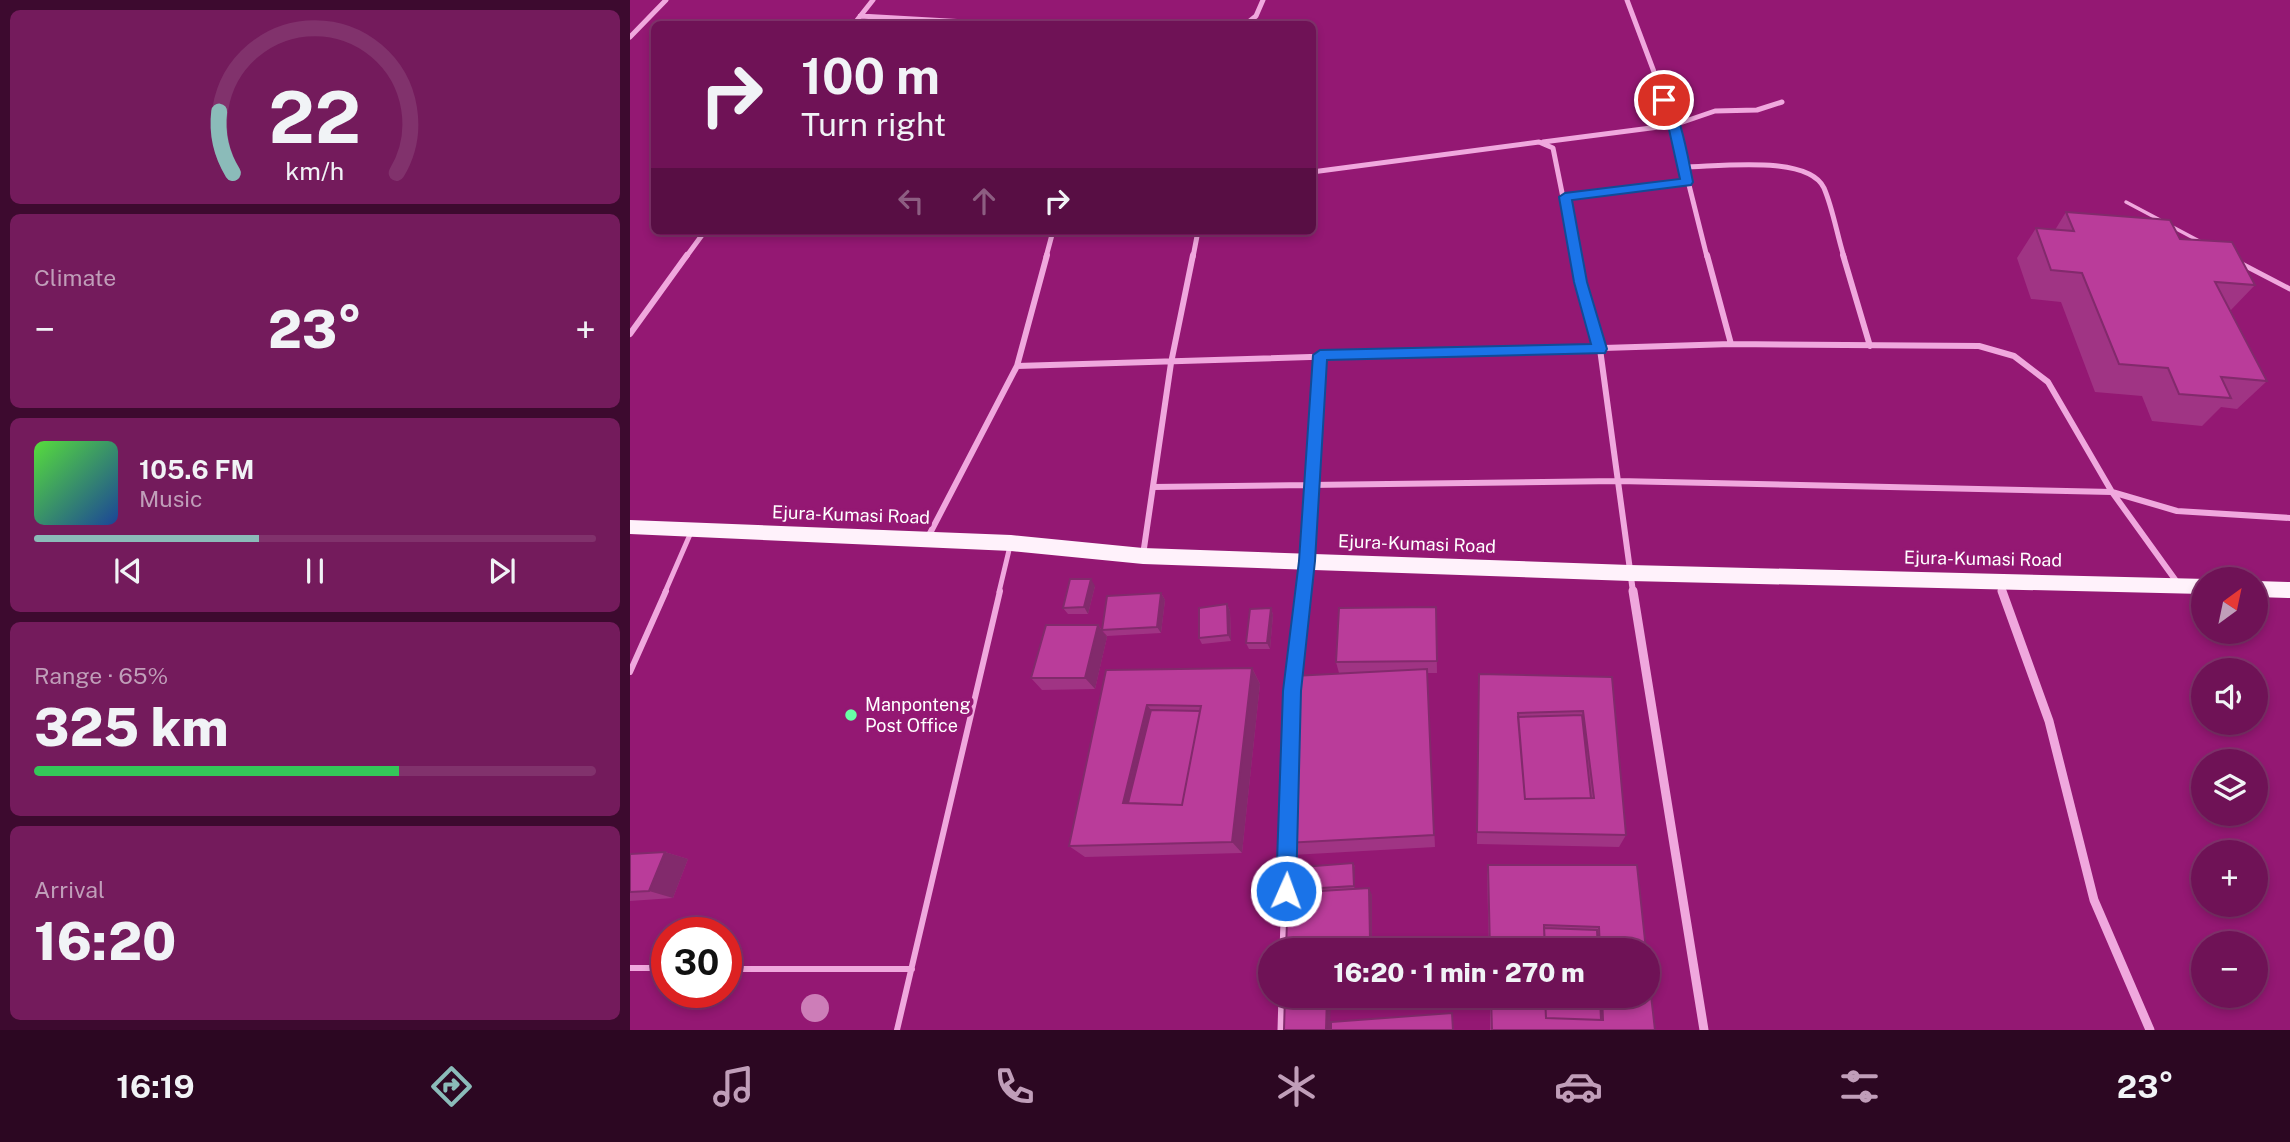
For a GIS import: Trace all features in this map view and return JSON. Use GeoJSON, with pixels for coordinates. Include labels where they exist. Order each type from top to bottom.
{"type":"FeatureCollection","features":[{"type":"Feature","properties":{"kind":"main road","name":"Ejura-Kumasi Road"},"geometry":{"type":"LineString","coordinates":[[630,527],[1011,542],[1143,556],[1630,573],[2191,586]]}},
{"type":"Feature","properties":{"kind":"main road"},"geometry":{"type":"LineString","coordinates":[[2268,589],[2290,590]]}},
{"type":"Feature","properties":{"kind":"street"},"geometry":{"type":"LineString","coordinates":[[630,37],[666,0]]}},
{"type":"Feature","properties":{"kind":"street"},"geometry":{"type":"LineString","coordinates":[[856,21],[873,0]]}},
{"type":"Feature","properties":{"kind":"street"},"geometry":{"type":"LineString","coordinates":[[1250,21],[1256,16],[1263,0]]}},
{"type":"Feature","properties":{"kind":"street"},"geometry":{"type":"LineString","coordinates":[[1627,0],[1674,125],[1731,344]]}},
{"type":"Feature","properties":{"kind":"street"},"geometry":{"type":"LineString","coordinates":[[860,16],[948,21]]}},
{"type":"Feature","properties":{"kind":"street"},"geometry":{"type":"LineString","coordinates":[[1316,171],[1674,125],[1715,111],[1757,110],[1782,102]]}},
{"type":"Feature","properties":{"kind":"street"},"geometry":{"type":"LineString","coordinates":[[1539,142],[1553,148],[1580,282],[1600,349],[1630,573],[1704,1030]]}},
{"type":"Feature","properties":{"kind":"street"},"geometry":{"type":"LineString","coordinates":[[1683,167],[1786,166],[1805,171],[1823,186],[1870,346]]}},
{"type":"Feature","properties":{"kind":"street"},"geometry":{"type":"LineString","coordinates":[[1565,197],[1687,182]]}},
{"type":"Feature","properties":{"kind":"street"},"geometry":{"type":"LineString","coordinates":[[630,334],[702,235]]}},
{"type":"Feature","properties":{"kind":"street"},"geometry":{"type":"LineString","coordinates":[[927,539],[1017,366],[1052,235]]}},
{"type":"Feature","properties":{"kind":"street"},"geometry":{"type":"LineString","coordinates":[[1143,556],[1171,363],[1197,235]]}},
{"type":"Feature","properties":{"kind":"street"},"geometry":{"type":"LineString","coordinates":[[1017,366],[1731,344],[1979,346],[2014,356],[2048,382],[2112,492],[2179,585]]}},
{"type":"Feature","properties":{"kind":"street"},"geometry":{"type":"LineString","coordinates":[[1291,718],[1307,561],[1320,355]]}},
{"type":"Feature","properties":{"kind":"street"},"geometry":{"type":"LineString","coordinates":[[1153,487],[1618,481],[2112,492],[2177,511],[2290,518]]}},
{"type":"Feature","properties":{"kind":"street"},"geometry":{"type":"LineString","coordinates":[[1999,580],[2049,721],[2094,900],[2150,1030]]}},
{"type":"Feature","properties":{"kind":"street"},"geometry":{"type":"LineString","coordinates":[[1284,938],[1288,824]]}},
{"type":"Feature","properties":{"kind":"street"},"geometry":{"type":"LineString","coordinates":[[1282,1030],[1283,1008]]}},
{"type":"Feature","properties":{"kind":"lane"},"geometry":{"type":"LineString","coordinates":[[2126,202],[2208,246]]}},
{"type":"Feature","properties":{"kind":"lane"},"geometry":{"type":"LineString","coordinates":[[2231,258],[2290,289]]}},
{"type":"Feature","properties":{"kind":"lane"},"geometry":{"type":"LineString","coordinates":[[630,672],[692,530]]}},
{"type":"Feature","properties":{"kind":"lane"},"geometry":{"type":"LineString","coordinates":[[897,1030],[1011,542]]}},
{"type":"Feature","properties":{"kind":"lane"},"geometry":{"type":"LineString","coordinates":[[630,968],[651,968]]}},
{"type":"Feature","properties":{"kind":"lane"},"geometry":{"type":"LineString","coordinates":[[742,968],[912,969]]}},
{"type":"Feature","properties":{"kind":"building"},"geometry":{"type":"Polygon","coordinates":[[[2066,212],[2170,220],[2180,239],[2232,242],[2255,285],[2215,282],[2267,381],[2221,377],[2231,398],[2179,394],[2168,368],[2119,364],[2082,273],[2051,270],[2036,228],[2074,231],[2066,212]]]}},
{"type":"Feature","properties":{"kind":"building"},"geometry":{"type":"Polygon","coordinates":[[[1070,579],[1091,579],[1084,607],[1063,608],[1070,579]]]}},
{"type":"Feature","properties":{"kind":"building"},"geometry":{"type":"Polygon","coordinates":[[[1161,593],[1157,627],[1102,630],[1107,596],[1161,593]]]}},
{"type":"Feature","properties":{"kind":"building"},"geometry":{"type":"Polygon","coordinates":[[[1227,604],[1228,635],[1199,638],[1199,608],[1227,604]]]}},
{"type":"Feature","properties":{"kind":"building"},"geometry":{"type":"Polygon","coordinates":[[[1436,607],[1437,661],[1336,662],[1339,608],[1436,607]]]}},
{"type":"Feature","properties":{"kind":"building"},"geometry":{"type":"Polygon","coordinates":[[[1271,608],[1267,643],[1246,643],[1250,609],[1271,608]]]}},
{"type":"Feature","properties":{"kind":"building"},"geometry":{"type":"Polygon","coordinates":[[[1046,625],[1098,625],[1085,678],[1031,678],[1046,625]]]}},
{"type":"Feature","properties":{"kind":"building"},"geometry":{"type":"Polygon","coordinates":[[[1252,668],[1232,842],[1069,846],[1106,670],[1252,668]],[[1147,705],[1123,803],[1182,805],[1201,706],[1147,705]]]}},
{"type":"Feature","properties":{"kind":"building"},"geometry":{"type":"Polygon","coordinates":[[[1427,669],[1434,835],[1285,843],[1293,676],[1427,669]]]}},
{"type":"Feature","properties":{"kind":"building"},"geometry":{"type":"Polygon","coordinates":[[[1479,674],[1612,677],[1626,835],[1477,832],[1479,674]],[[1583,711],[1518,713],[1525,799],[1594,798],[1583,711]]]}},
{"type":"Feature","properties":{"kind":"building"},"geometry":{"type":"Polygon","coordinates":[[[1151,710],[1200,711],[1182,805],[1128,803],[1151,710]]]}},
{"type":"Feature","properties":{"kind":"building"},"geometry":{"type":"Polygon","coordinates":[[[1582,715],[1591,798],[1525,799],[1518,717],[1582,715]]]}},
{"type":"Feature","properties":{"kind":"building"},"geometry":{"type":"Polygon","coordinates":[[[665,852],[649,891],[630,892],[630,854],[665,852]]]}},
{"type":"Feature","properties":{"kind":"building"},"geometry":{"type":"Polygon","coordinates":[[[1353,863],[1354,886],[1288,890],[1289,868],[1353,863]]]}},
{"type":"Feature","properties":{"kind":"building"},"geometry":{"type":"Polygon","coordinates":[[[1488,865],[1637,865],[1645,938],[1599,938],[1599,927],[1544,925],[1545,938],[1490,938],[1488,865]]]}},
{"type":"Feature","properties":{"kind":"building"},"geometry":{"type":"Polygon","coordinates":[[[1369,888],[1370,938],[1286,938],[1288,893],[1369,888]]]}},
{"type":"Feature","properties":{"kind":"building"},"geometry":{"type":"Polygon","coordinates":[[[1544,928],[1597,930],[1597,938],[1544,938],[1544,928]]]}},
{"type":"Feature","properties":{"kind":"building"},"geometry":{"type":"Polygon","coordinates":[[[1285,1008],[1327,1008],[1326,1030],[1284,1030],[1285,1008]]]}},
{"type":"Feature","properties":{"kind":"building"},"geometry":{"type":"Polygon","coordinates":[[[1491,1008],[1546,1008],[1546,1018],[1603,1020],[1602,1008],[1652,1008],[1655,1030],[1492,1030],[1491,1008]]]}},
{"type":"Feature","properties":{"kind":"building"},"geometry":{"type":"Polygon","coordinates":[[[1546,1008],[1600,1008],[1601,1020],[1546,1018],[1546,1008]]]}},
{"type":"Feature","properties":{"kind":"building"},"geometry":{"type":"Polygon","coordinates":[[[1452,1013],[1453,1030],[1331,1030],[1331,1022],[1452,1013]]]}},
{"type":"Feature","properties":{"kind":"place","name":"Manponteng Post Office"},"geometry":{"type":"Point","coordinates":[851,715]}},
{"type":"Feature","properties":{"kind":"route"},"geometry":{"type":"LineString","coordinates":[[1286,891],[1292,691],[1307,561],[1320,355],[1600,349],[1580,282],[1565,197],[1687,182],[1674,125],[1664,100]]}}]}
